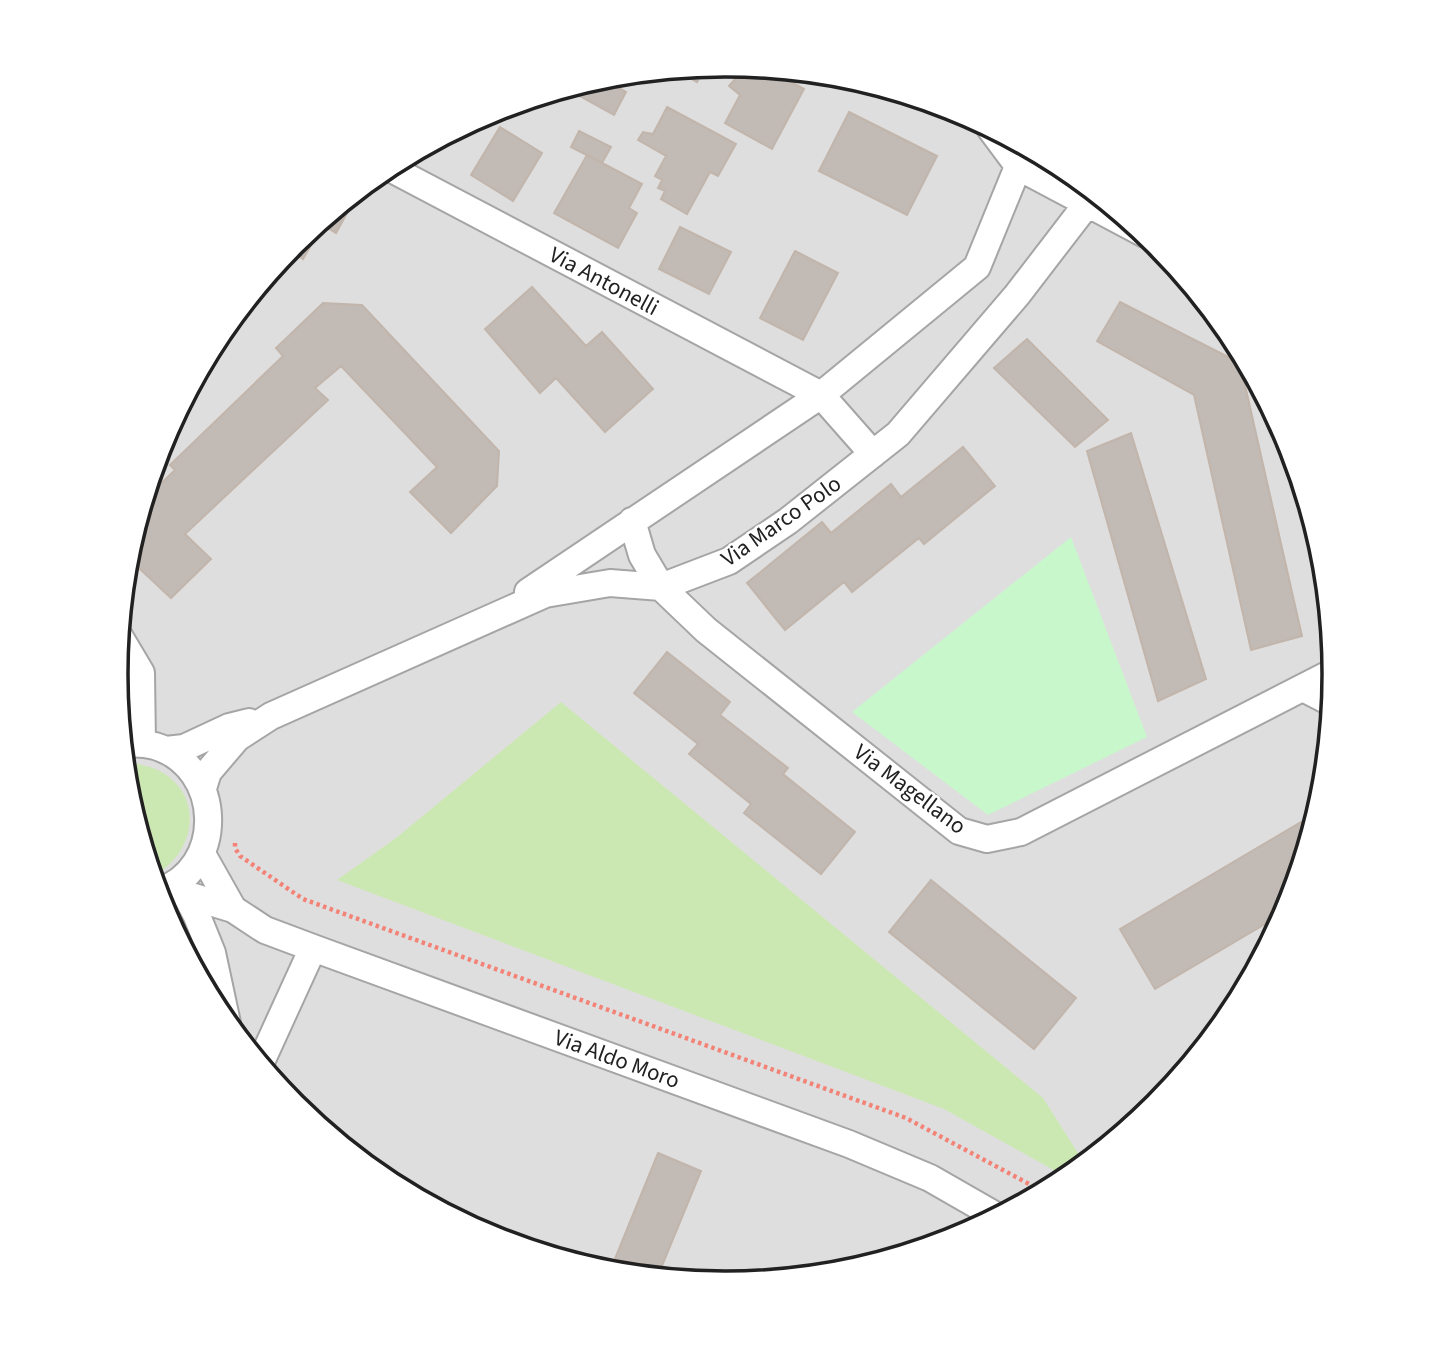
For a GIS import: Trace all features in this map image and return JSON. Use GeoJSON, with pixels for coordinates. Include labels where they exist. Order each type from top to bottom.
{"type":"FeatureCollection","features":[{"type":"Feature","properties":{"kind":"street"},"geometry":{"type":"LineString","coordinates":[[1023,157],[1084,202],[1104,212]]}},
{"type":"Feature","properties":{"kind":"street","name":"Via Marco Polo"},"geometry":{"type":"LineString","coordinates":[[482,622],[821,395],[977,267],[1023,157]]}},
{"type":"Feature","properties":{"kind":"street","name":"Via Antonelli"},"geometry":{"type":"LineString","coordinates":[[401,174],[821,395]]}},
{"type":"Feature","properties":{"kind":"street","name":"Via Marco Polo"},"geometry":{"type":"LineString","coordinates":[[203,788],[208,772],[237,738],[271,716],[545,594],[610,583],[662,587],[729,561],[788,521],[898,434],[1017,295],[1080,213],[1084,202]]}},
{"type":"Feature","properties":{"kind":"street"},"geometry":{"type":"LineString","coordinates":[[821,395],[873,454]]}},
{"type":"Feature","properties":{"kind":"street","name":"Via Magellano"},"geometry":{"type":"LineString","coordinates":[[632,521],[642,555],[662,587],[706,630],[958,831],[987,839],[1021,832],[1323,677]]}},
{"type":"Feature","properties":{"kind":"street"},"geometry":{"type":"LineString","coordinates":[[129,651],[141,673],[144,746],[188,766],[203,788],[209,810],[208,832],[202,854],[189,873],[170,892],[197,916],[212,953],[220,993]]}},
{"type":"Feature","properties":{"kind":"street"},"geometry":{"type":"LineString","coordinates":[[1303,688],[1322,698]]}},
{"type":"Feature","properties":{"kind":"street","name":"Via Marco Polo"},"geometry":{"type":"LineString","coordinates":[[144,746],[184,748],[229,727],[271,716]]}},
{"type":"Feature","properties":{"kind":"street","name":"Via Aldo Moro"},"geometry":{"type":"LineString","coordinates":[[202,854],[233,909]]}},
{"type":"Feature","properties":{"kind":"street","name":"Via Aldo Moro"},"geometry":{"type":"LineString","coordinates":[[170,892],[233,909],[265,930],[849,1144],[930,1178],[988,1211]]}},
{"type":"Feature","properties":{"kind":"street"},"geometry":{"type":"LineString","coordinates":[[264,1054],[313,948]]}},
{"type":"Feature","properties":{"kind":"path"},"geometry":{"type":"LineString","coordinates":[[235,840],[235,848],[240,856],[303,899],[906,1118],[1033,1186]]}},
{"type":"Feature","properties":{"kind":"shaded area"},"geometry":{"type":"Polygon","coordinates":[[[686,78],[765,78],[803,82],[842,88],[918,109],[954,122],[1024,157],[1089,200],[1119,225],[1148,252],[1200,311],[1243,376],[1261,410],[1278,446],[1303,520],[1312,558],[1322,635],[1322,714],[1318,752],[1312,791],[1291,867],[1278,903],[1243,973],[1200,1038],[1175,1068],[1148,1097],[1089,1149],[1024,1192],[990,1210],[954,1227],[880,1252],[842,1261],[765,1271],[686,1271],[648,1267],[609,1261],[533,1240],[497,1227],[427,1192],[362,1149],[332,1124],[303,1097],[251,1038],[208,973],[190,939],[173,903],[148,829],[139,791],[129,714],[129,635],[133,597],[139,558],[160,482],[173,446],[208,376],[251,311],[276,281],[303,252],[362,200],[427,157],[461,139],[497,122],[571,97],[609,88],[686,78]]]}},
{"type":"Feature","properties":{"kind":"green space"},"geometry":{"type":"Polygon","coordinates":[[[1071,537],[1147,737],[988,815],[852,712],[1071,537]]]}},
{"type":"Feature","properties":{"kind":"green space"},"geometry":{"type":"Polygon","coordinates":[[[561,702],[1043,1098],[1080,1155],[1056,1171],[944,1109],[337,880],[396,838],[561,702]]]}},
{"type":"Feature","properties":{"kind":"green space"},"geometry":{"type":"Polygon","coordinates":[[[135,763],[156,769],[169,777],[187,802],[189,830],[176,857],[161,870],[148,829],[135,763]]]}},
{"type":"Feature","properties":{"kind":"building"},"geometry":{"type":"Polygon","coordinates":[[[737,77],[765,78],[788,80],[804,89],[772,149],[725,123],[740,95],[729,86],[737,77]]]}},
{"type":"Feature","properties":{"kind":"building"},"geometry":{"type":"Polygon","coordinates":[[[617,87],[626,92],[614,115],[578,95],[617,87]]]}},
{"type":"Feature","properties":{"kind":"building"},"geometry":{"type":"Polygon","coordinates":[[[667,107],[736,144],[718,176],[710,172],[687,214],[661,199],[665,191],[658,188],[662,180],[655,176],[666,156],[638,140],[643,132],[653,134],[667,107]]]}},
{"type":"Feature","properties":{"kind":"building"},"geometry":{"type":"Polygon","coordinates":[[[849,112],[937,156],[907,215],[819,171],[849,112]]]}},
{"type":"Feature","properties":{"kind":"building"},"geometry":{"type":"Polygon","coordinates":[[[500,127],[542,153],[513,201],[471,175],[500,127]]]}},
{"type":"Feature","properties":{"kind":"building"},"geometry":{"type":"Polygon","coordinates":[[[579,131],[611,147],[602,163],[571,147],[579,131]]]}},
{"type":"Feature","properties":{"kind":"building"},"geometry":{"type":"Polygon","coordinates":[[[587,155],[642,184],[629,208],[637,213],[618,248],[554,213],[587,155]]]}},
{"type":"Feature","properties":{"kind":"building"},"geometry":{"type":"Polygon","coordinates":[[[348,212],[336,233],[328,228],[348,212]]]}},
{"type":"Feature","properties":{"kind":"building"},"geometry":{"type":"Polygon","coordinates":[[[680,227],[731,252],[709,294],[659,269],[680,227]]]}},
{"type":"Feature","properties":{"kind":"building"},"geometry":{"type":"Polygon","coordinates":[[[312,244],[303,259],[299,256],[312,244]]]}},
{"type":"Feature","properties":{"kind":"building"},"geometry":{"type":"Polygon","coordinates":[[[795,251],[838,273],[803,340],[760,318],[795,251]]]}},
{"type":"Feature","properties":{"kind":"building"},"geometry":{"type":"Polygon","coordinates":[[[532,287],[586,346],[602,332],[653,389],[605,432],[556,378],[540,393],[485,329],[532,287]]]}},
{"type":"Feature","properties":{"kind":"building"},"geometry":{"type":"Polygon","coordinates":[[[1120,302],[1232,359],[1243,376],[1302,636],[1251,650],[1194,395],[1097,341],[1120,302]]]}},
{"type":"Feature","properties":{"kind":"building"},"geometry":{"type":"Polygon","coordinates":[[[323,303],[362,305],[499,451],[497,486],[451,533],[410,492],[437,467],[341,366],[315,388],[328,400],[185,534],[211,559],[171,598],[138,567],[159,486],[175,470],[170,465],[283,356],[276,348],[323,303]]]}},
{"type":"Feature","properties":{"kind":"building"},"geometry":{"type":"Polygon","coordinates":[[[1027,339],[1108,420],[1075,447],[994,368],[1027,339]]]}},
{"type":"Feature","properties":{"kind":"building"},"geometry":{"type":"Polygon","coordinates":[[[1131,433],[1206,679],[1158,701],[1087,451],[1131,433]]]}},
{"type":"Feature","properties":{"kind":"building"},"geometry":{"type":"Polygon","coordinates":[[[963,447],[995,486],[924,544],[919,538],[852,592],[844,582],[785,630],[747,583],[822,522],[831,533],[891,484],[901,497],[963,447]]]}},
{"type":"Feature","properties":{"kind":"building"},"geometry":{"type":"Polygon","coordinates":[[[667,652],[730,702],[720,715],[788,768],[783,774],[855,832],[821,874],[744,813],[751,804],[689,754],[698,744],[634,693],[667,652]]]}},
{"type":"Feature","properties":{"kind":"building"},"geometry":{"type":"Polygon","coordinates":[[[1305,820],[1291,867],[1269,921],[1155,989],[1120,929],[1305,820]]]}},
{"type":"Feature","properties":{"kind":"building"},"geometry":{"type":"Polygon","coordinates":[[[931,880],[1076,998],[1034,1049],[889,932],[931,880]]]}},
{"type":"Feature","properties":{"kind":"building"},"geometry":{"type":"Polygon","coordinates":[[[658,1153],[701,1171],[661,1268],[614,1262],[658,1153]]]}}]}
